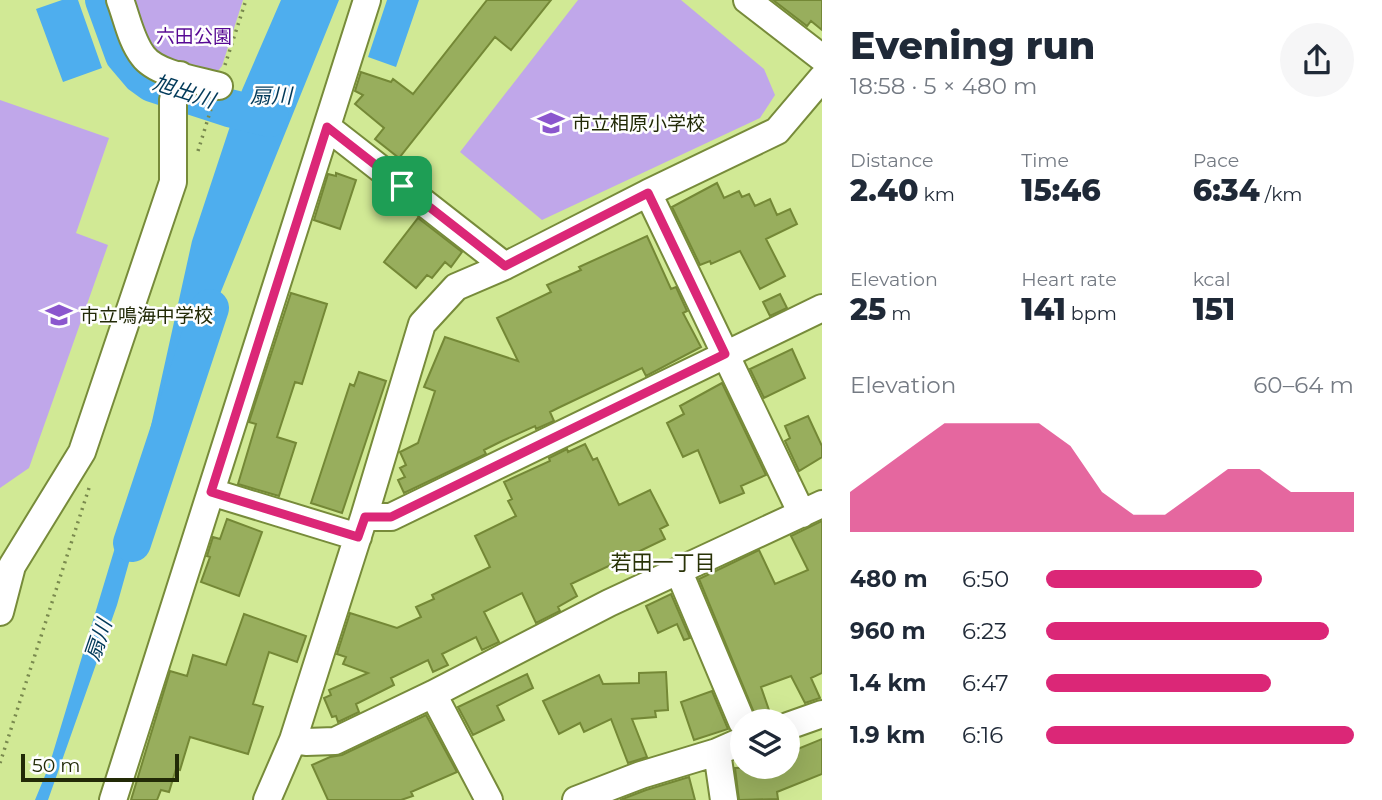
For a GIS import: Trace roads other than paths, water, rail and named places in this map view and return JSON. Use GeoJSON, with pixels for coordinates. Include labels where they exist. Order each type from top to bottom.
{"type":"FeatureCollection","features":[{"type":"Feature","properties":{"kind":"street"},"geometry":{"type":"LineString","coordinates":[[120,0],[143,56],[152,65],[177,85],[219,86]]}},
{"type":"Feature","properties":{"kind":"street"},"geometry":{"type":"LineString","coordinates":[[113,800],[366,0]]}},
{"type":"Feature","properties":{"kind":"street"},"geometry":{"type":"LineString","coordinates":[[747,0],[822,58]]}},
{"type":"Feature","properties":{"kind":"street"},"geometry":{"type":"LineString","coordinates":[[267,800],[293,740],[422,324],[456,287],[505,266],[777,131],[822,78]]}},
{"type":"Feature","properties":{"kind":"street"},"geometry":{"type":"LineString","coordinates":[[0,612],[6,564],[82,452],[173,182],[177,85]]}},
{"type":"Feature","properties":{"kind":"street"},"geometry":{"type":"LineString","coordinates":[[327,127],[505,266]]}},
{"type":"Feature","properties":{"kind":"street"},"geometry":{"type":"LineString","coordinates":[[293,740],[306,743],[335,741],[433,694],[609,603],[812,509],[725,354],[648,193]]}},
{"type":"Feature","properties":{"kind":"street"},"geometry":{"type":"LineString","coordinates":[[211,492],[361,527],[391,517],[822,308]]}},
{"type":"Feature","properties":{"kind":"street"},"geometry":{"type":"LineString","coordinates":[[679,572],[737,709]]}},
{"type":"Feature","properties":{"kind":"street"},"geometry":{"type":"LineString","coordinates":[[433,694],[489,800]]}},
{"type":"Feature","properties":{"kind":"street"},"geometry":{"type":"LineString","coordinates":[[800,722],[822,715]]}},
{"type":"Feature","properties":{"kind":"street"},"geometry":{"type":"LineString","coordinates":[[576,800],[641,775],[730,746]]}},
{"type":"Feature","properties":{"kind":"street"},"geometry":{"type":"LineString","coordinates":[[717,752],[724,800]]}},
{"type":"Feature","properties":{"kind":"water"},"geometry":{"type":"Polygon","coordinates":[[[62,0],[78,0],[102,68],[63,82],[36,9],[62,0]]]}},
{"type":"Feature","properties":{"kind":"water","name":"扇川"},"geometry":{"type":"Polygon","coordinates":[[[281,0],[339,0],[169,420],[117,605],[48,800],[35,800],[49,766],[149,435],[192,241],[242,90],[281,0]]]}},
{"type":"Feature","properties":{"kind":"water"},"geometry":{"type":"Polygon","coordinates":[[[387,0],[419,0],[396,67],[368,57],[387,0]]]}},
{"type":"Feature","properties":{"kind":"waterway","name":"旭出川"},"geometry":{"type":"LineString","coordinates":[[104,0],[124,55],[141,75],[152,83],[270,118]]}},
{"type":"Feature","properties":{"kind":"waterway","name":"扇川"},"geometry":{"type":"LineString","coordinates":[[132,543],[210,308]]}},
{"type":"Feature","properties":{"kind":"place","name":"市立相原小学校"},"geometry":{"type":"Point","coordinates":[551,123]}},
{"type":"Feature","properties":{"kind":"place","name":"市立鳴海中学校"},"geometry":{"type":"Point","coordinates":[59,315]}},
{"type":"Feature","properties":{"kind":"district","name":"若田一丁目"},"geometry":{"type":"Point","coordinates":[663,562]}},
{"type":"Feature","properties":{"kind":"park label","name":"六田公園"},"geometry":{"type":"Point","coordinates":[194,36]}}]}
